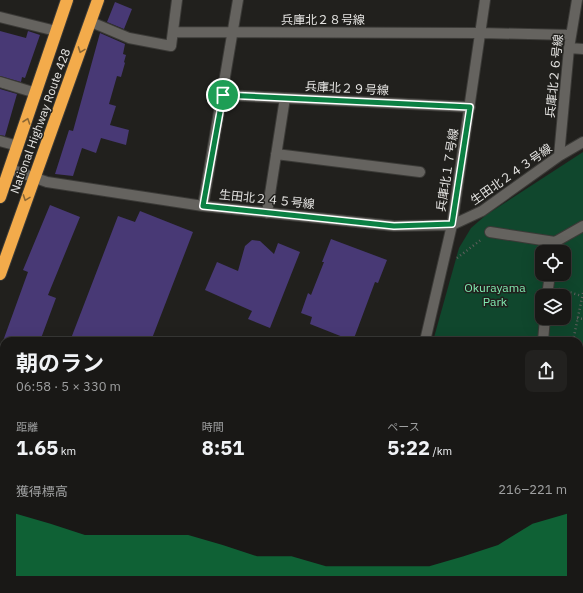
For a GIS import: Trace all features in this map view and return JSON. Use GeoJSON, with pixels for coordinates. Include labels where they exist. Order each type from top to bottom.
{"type":"FeatureCollection","features":[{"type":"Feature","properties":{"kind":"highway","name":"National Highway Route 428"},"geometry":{"type":"LineString","coordinates":[[0,197],[67,0]]}},
{"type":"Feature","properties":{"kind":"highway","name":"National Highway Route 428"},"geometry":{"type":"LineString","coordinates":[[0,274],[98,0]]}},
{"type":"Feature","properties":{"kind":"street"},"geometry":{"type":"LineString","coordinates":[[91,22],[129,38],[171,46],[177,0]]}},
{"type":"Feature","properties":{"kind":"street"},"geometry":{"type":"LineString","coordinates":[[203,206],[238,0]]}},
{"type":"Feature","properties":{"kind":"street","name":"兵庫北１７号線"},"geometry":{"type":"LineString","coordinates":[[425,337],[452,224],[485,0]]}},
{"type":"Feature","properties":{"kind":"street","name":"兵庫北２６号線"},"geometry":{"type":"LineString","coordinates":[[559,156],[569,48],[576,0]]}},
{"type":"Feature","properties":{"kind":"street"},"geometry":{"type":"LineString","coordinates":[[0,17],[56,31]]}},
{"type":"Feature","properties":{"kind":"street","name":"兵庫北２８号線"},"geometry":{"type":"LineString","coordinates":[[173,32],[233,31],[571,35]]}},
{"type":"Feature","properties":{"kind":"street"},"geometry":{"type":"LineString","coordinates":[[569,48],[583,49]]}},
{"type":"Feature","properties":{"kind":"street"},"geometry":{"type":"LineString","coordinates":[[0,82],[36,93]]}},
{"type":"Feature","properties":{"kind":"street","name":"兵庫北２９号線"},"geometry":{"type":"LineString","coordinates":[[223,95],[470,107]]}},
{"type":"Feature","properties":{"kind":"street"},"geometry":{"type":"LineString","coordinates":[[267,213],[285,98]]}},
{"type":"Feature","properties":{"kind":"street"},"geometry":{"type":"LineString","coordinates":[[0,141],[18,146]]}},
{"type":"Feature","properties":{"kind":"street","name":"生田北２４３号線"},"geometry":{"type":"LineString","coordinates":[[452,224],[482,211],[559,156],[583,142]]}},
{"type":"Feature","properties":{"kind":"street"},"geometry":{"type":"LineString","coordinates":[[276,154],[420,172]]}},
{"type":"Feature","properties":{"kind":"street","name":"生田北２４５号線"},"geometry":{"type":"LineString","coordinates":[[10,169],[47,182],[203,206],[394,226],[452,224]]}},
{"type":"Feature","properties":{"kind":"street"},"geometry":{"type":"LineString","coordinates":[[490,232],[555,242],[583,226]]}},
{"type":"Feature","properties":{"kind":"street"},"geometry":{"type":"LineString","coordinates":[[548,289],[549,281]]}},
{"type":"Feature","properties":{"kind":"street"},"geometry":{"type":"LineString","coordinates":[[543,337],[544,325]]}},
{"type":"Feature","properties":{"kind":"path"},"geometry":{"type":"LineString","coordinates":[[441,271],[490,232]]}},
{"type":"Feature","properties":{"kind":"path"},"geometry":{"type":"LineString","coordinates":[[549,285],[582,295],[574,337]]}},
{"type":"Feature","properties":{"kind":"path"},"geometry":{"type":"LineString","coordinates":[[577,318],[583,319]]}},
{"type":"Feature","properties":{"kind":"green space","name":"Okurayama Park"},"geometry":{"type":"Polygon","coordinates":[[[583,152],[583,337],[434,337],[459,248],[471,228],[486,215],[583,152]]]}},
{"type":"Feature","properties":{"kind":"building"},"geometry":{"type":"Polygon","coordinates":[[[115,2],[132,9],[124,29],[107,22],[115,2]]]}},
{"type":"Feature","properties":{"kind":"building"},"geometry":{"type":"Polygon","coordinates":[[[0,31],[26,38],[28,31],[40,35],[25,78],[22,77],[21,82],[0,76],[0,31]]]}},
{"type":"Feature","properties":{"kind":"building"},"geometry":{"type":"Polygon","coordinates":[[[100,33],[125,44],[123,54],[126,55],[125,63],[121,77],[117,76],[109,104],[116,106],[110,125],[129,130],[126,145],[101,138],[96,153],[82,148],[73,176],[55,174],[69,130],[73,131],[100,33]]]}},
{"type":"Feature","properties":{"kind":"building"},"geometry":{"type":"Polygon","coordinates":[[[0,89],[17,94],[5,136],[0,135],[0,89]]]}},
{"type":"Feature","properties":{"kind":"building"},"geometry":{"type":"Polygon","coordinates":[[[50,205],[80,217],[48,295],[56,298],[41,337],[4,337],[28,272],[23,270],[50,205]]]}},
{"type":"Feature","properties":{"kind":"building"},"geometry":{"type":"Polygon","coordinates":[[[140,211],[193,232],[153,337],[72,337],[118,216],[135,222],[140,211]]]}},
{"type":"Feature","properties":{"kind":"building"},"geometry":{"type":"Polygon","coordinates":[[[331,239],[387,260],[378,283],[375,282],[354,337],[343,337],[310,324],[312,317],[301,313],[308,293],[311,295],[324,262],[322,262],[331,239]]]}},
{"type":"Feature","properties":{"kind":"building"},"geometry":{"type":"Polygon","coordinates":[[[252,240],[260,241],[274,254],[278,243],[300,252],[270,328],[248,319],[252,311],[205,290],[217,262],[238,271],[245,246],[252,240]]]}},
{"type":"Feature","properties":{"kind":"route"},"geometry":{"type":"LineString","coordinates":[[223,95],[470,107],[452,224],[394,226],[203,206],[223,95]]}}]}
